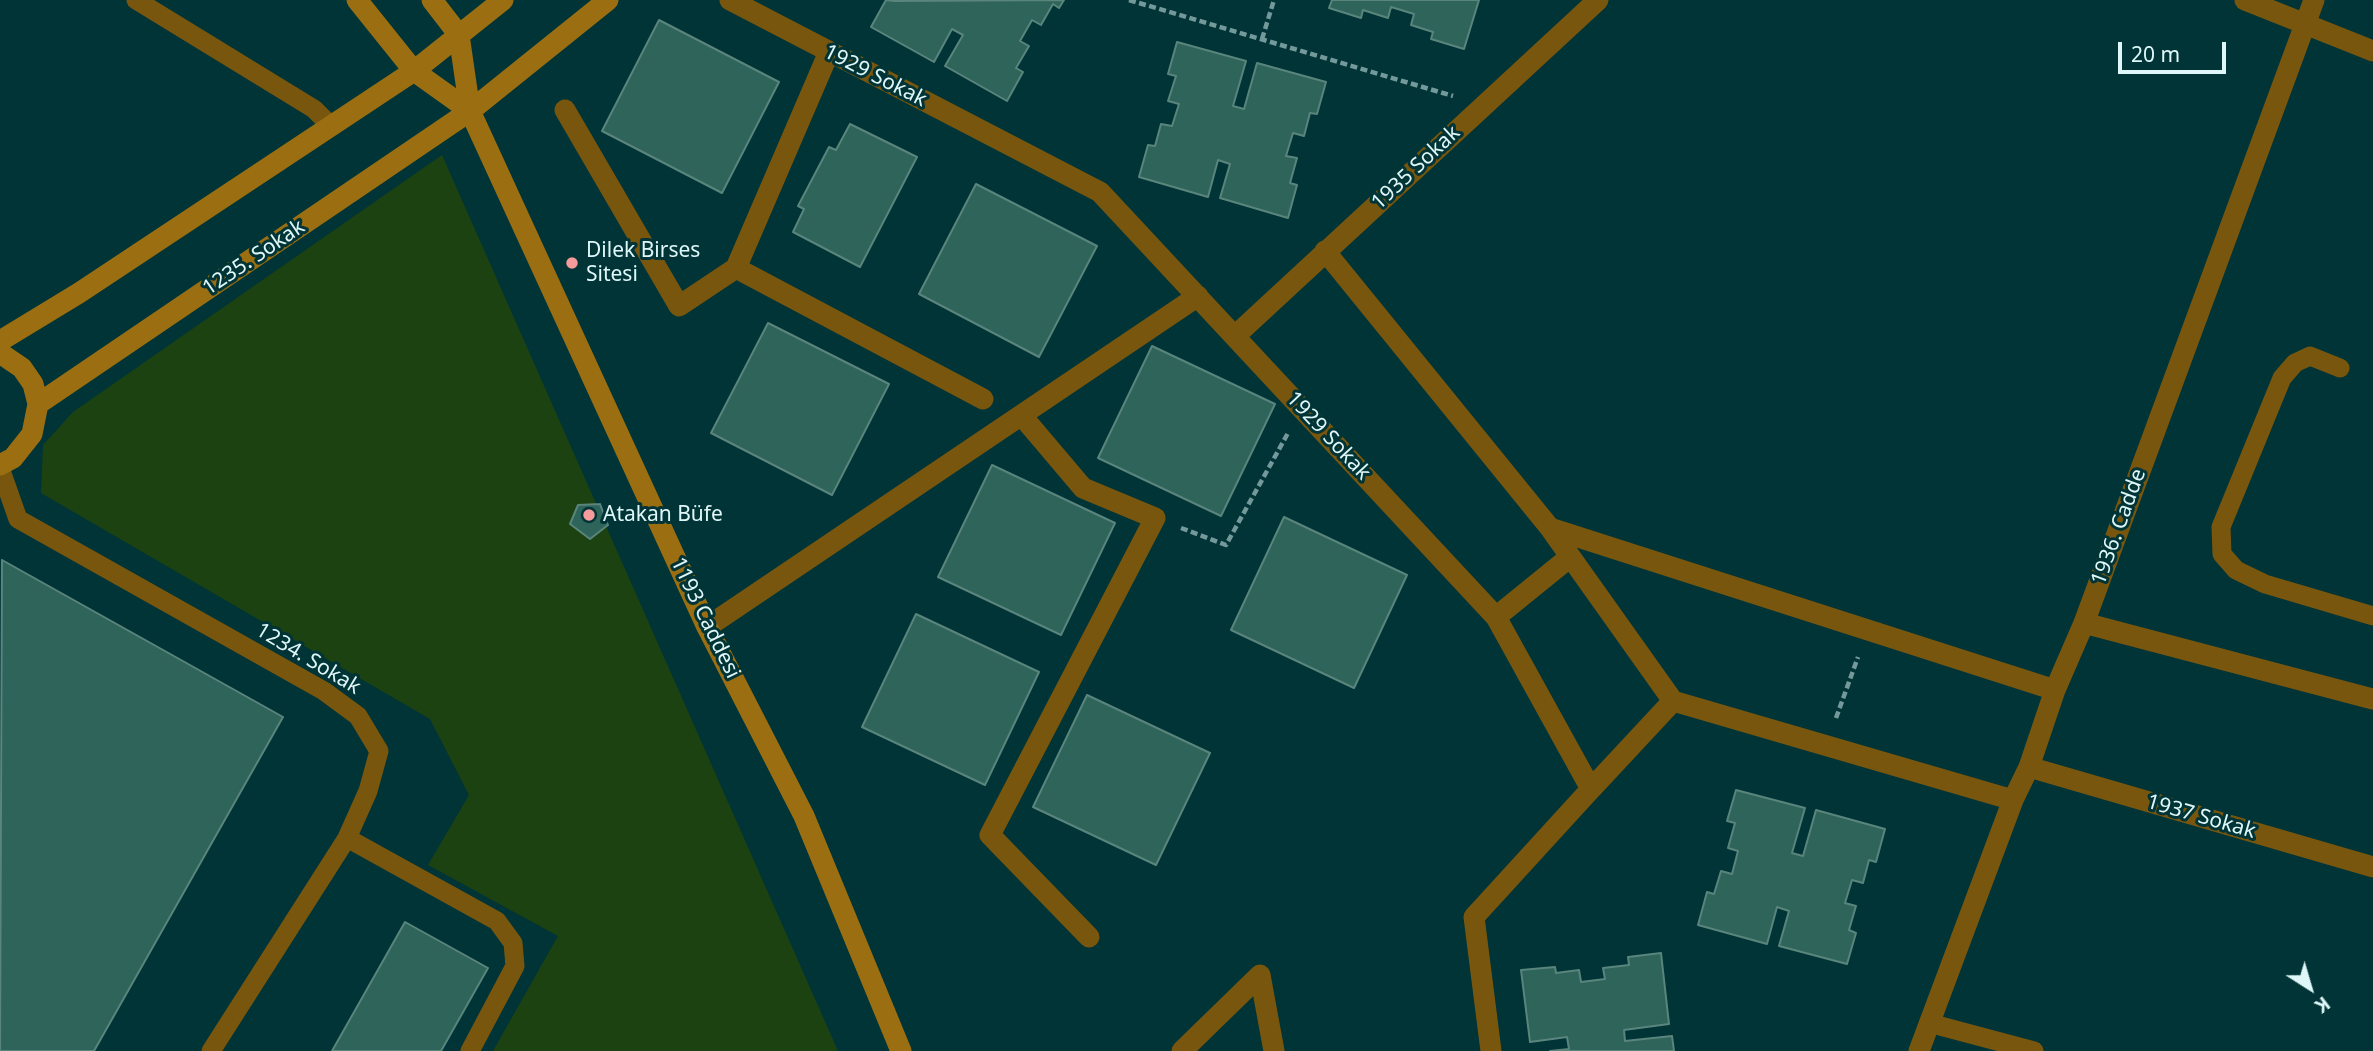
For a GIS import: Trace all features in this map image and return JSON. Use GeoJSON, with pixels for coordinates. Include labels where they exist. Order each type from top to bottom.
{"type":"FeatureCollection","features":[{"type":"Feature","properties":{"kind":"main road"},"geometry":{"type":"LineString","coordinates":[[357,0],[414,71],[470,111]]}},
{"type":"Feature","properties":{"kind":"main road"},"geometry":{"type":"LineString","coordinates":[[432,0],[459,35],[470,111]]}},
{"type":"Feature","properties":{"kind":"main road"},"geometry":{"type":"LineString","coordinates":[[0,341],[414,71],[503,0]]}},
{"type":"Feature","properties":{"kind":"main road","name":"1235. Sokak"},"geometry":{"type":"LineString","coordinates":[[38,404],[470,111],[608,0]]}},
{"type":"Feature","properties":{"kind":"main road","name":"1193 Caddesi"},"geometry":{"type":"LineString","coordinates":[[470,111],[707,626],[804,816],[901,1051]]}},
{"type":"Feature","properties":{"kind":"main road"},"geometry":{"type":"LineString","coordinates":[[0,354],[22,368],[33,384],[38,404],[32,434],[18,453],[0,467]]}},
{"type":"Feature","properties":{"kind":"street","name":"1929 Sokak"},"geometry":{"type":"LineString","coordinates":[[730,0],[1100,192],[1496,617],[1591,789]]}},
{"type":"Feature","properties":{"kind":"street","name":"1935 Sokak"},"geometry":{"type":"LineString","coordinates":[[1235,336],[1598,0]]}},
{"type":"Feature","properties":{"kind":"street"},"geometry":{"type":"LineString","coordinates":[[2245,0],[2373,51]]}},
{"type":"Feature","properties":{"kind":"street","name":"1936. Cadde"},"geometry":{"type":"LineString","coordinates":[[1919,1051],[2013,800],[2029,767],[2055,690],[2084,623],[2314,0]]}},
{"type":"Feature","properties":{"kind":"street"},"geometry":{"type":"LineString","coordinates":[[565,110],[678,306],[736,268],[829,52]]}},
{"type":"Feature","properties":{"kind":"street"},"geometry":{"type":"LineString","coordinates":[[1325,251],[1550,528],[1672,701],[2013,800]]}},
{"type":"Feature","properties":{"kind":"street"},"geometry":{"type":"LineString","coordinates":[[736,268],[983,399]]}},
{"type":"Feature","properties":{"kind":"street"},"geometry":{"type":"LineString","coordinates":[[707,626],[1198,296]]}},
{"type":"Feature","properties":{"kind":"street"},"geometry":{"type":"LineString","coordinates":[[1022,416],[1083,488],[1155,518],[990,835],[1089,937]]}},
{"type":"Feature","properties":{"kind":"street"},"geometry":{"type":"LineString","coordinates":[[1550,528],[2055,690]]}},
{"type":"Feature","properties":{"kind":"street"},"geometry":{"type":"LineString","coordinates":[[1496,617],[1570,557]]}},
{"type":"Feature","properties":{"kind":"street"},"geometry":{"type":"LineString","coordinates":[[2084,623],[2373,699]]}},
{"type":"Feature","properties":{"kind":"street"},"geometry":{"type":"LineString","coordinates":[[1491,1051],[1474,917],[1672,701]]}},
{"type":"Feature","properties":{"kind":"street","name":"1937 Sokak"},"geometry":{"type":"LineString","coordinates":[[2029,767],[2373,867]]}},
{"type":"Feature","properties":{"kind":"street"},"geometry":{"type":"LineString","coordinates":[[1182,1051],[1260,975],[1275,1051]]}},
{"type":"Feature","properties":{"kind":"lane"},"geometry":{"type":"LineString","coordinates":[[136,0],[314,109],[331,126]]}},
{"type":"Feature","properties":{"kind":"lane"},"geometry":{"type":"LineString","coordinates":[[2340,368],[2310,356],[2295,363],[2282,378],[2221,527],[2222,554],[2236,570],[2264,584],[2373,615]]}},
{"type":"Feature","properties":{"kind":"lane","name":"1234. Sokak"},"geometry":{"type":"LineString","coordinates":[[0,467],[18,519],[324,691],[358,716],[379,751],[368,791],[347,838],[211,1051]]}},
{"type":"Feature","properties":{"kind":"lane"},"geometry":{"type":"LineString","coordinates":[[347,838],[496,921],[513,943],[515,966],[470,1051]]}},
{"type":"Feature","properties":{"kind":"lane"},"geometry":{"type":"LineString","coordinates":[[1929,1023],[2034,1051]]}},
{"type":"Feature","properties":{"kind":"path"},"geometry":{"type":"LineString","coordinates":[[1129,0],[1483,105]]}},
{"type":"Feature","properties":{"kind":"path"},"geometry":{"type":"LineString","coordinates":[[1262,39],[1274,0]]}},
{"type":"Feature","properties":{"kind":"path"},"geometry":{"type":"LineString","coordinates":[[1155,518],[1226,545],[1302,408]]}},
{"type":"Feature","properties":{"kind":"path"},"geometry":{"type":"LineString","coordinates":[[1826,746],[1867,630]]}},
{"type":"Feature","properties":{"kind":"green space"},"geometry":{"type":"Polygon","coordinates":[[[442,155],[838,1051],[493,1051],[558,936],[428,865],[469,795],[430,719],[41,493],[43,445],[73,412],[442,155]]]}},
{"type":"Feature","properties":{"kind":"building"},"geometry":{"type":"Polygon","coordinates":[[[886,0],[1064,0],[1059,8],[1053,4],[1041,25],[1032,20],[1020,41],[1029,46],[1016,68],[1023,72],[1007,101],[945,66],[963,35],[952,29],[934,62],[871,27],[886,0]]]}},
{"type":"Feature","properties":{"kind":"building"},"geometry":{"type":"Polygon","coordinates":[[[1332,0],[1479,0],[1464,49],[1431,39],[1433,32],[1411,25],[1414,14],[1391,7],[1388,18],[1363,10],[1361,18],[1329,8],[1332,0]]]}},
{"type":"Feature","properties":{"kind":"building"},"geometry":{"type":"Polygon","coordinates":[[[659,20],[779,82],[722,193],[602,131],[659,20]]]}},
{"type":"Feature","properties":{"kind":"building"},"geometry":{"type":"Polygon","coordinates":[[[1177,42],[1246,61],[1233,106],[1244,109],[1257,63],[1326,82],[1317,114],[1310,113],[1304,136],[1293,133],[1286,156],[1297,158],[1290,183],[1297,185],[1288,218],[1220,198],[1230,164],[1218,160],[1208,197],[1139,177],[1148,145],[1155,146],[1161,124],[1172,126],[1179,104],[1168,101],[1176,76],[1168,74],[1177,42]]]}},
{"type":"Feature","properties":{"kind":"building"},"geometry":{"type":"Polygon","coordinates":[[[850,124],[917,157],[860,267],[793,232],[804,209],[798,206],[829,147],[836,150],[850,124]]]}},
{"type":"Feature","properties":{"kind":"building"},"geometry":{"type":"Polygon","coordinates":[[[976,184],[1097,246],[1039,357],[919,294],[976,184]]]}},
{"type":"Feature","properties":{"kind":"building"},"geometry":{"type":"Polygon","coordinates":[[[768,323],[889,384],[832,495],[711,433],[768,323]]]}},
{"type":"Feature","properties":{"kind":"building"},"geometry":{"type":"Polygon","coordinates":[[[1152,346],[1275,404],[1221,516],[1098,458],[1152,346]]]}},
{"type":"Feature","properties":{"kind":"building"},"geometry":{"type":"Polygon","coordinates":[[[992,465],[1115,523],[1061,635],[938,577],[992,465]]]}},
{"type":"Feature","properties":{"kind":"building","name":"Atakan Büfe"},"geometry":{"type":"Polygon","coordinates":[[[600,504],[608,525],[590,539],[570,524],[578,505],[600,504]]]}},
{"type":"Feature","properties":{"kind":"building"},"geometry":{"type":"Polygon","coordinates":[[[1284,517],[1407,575],[1354,688],[1231,630],[1284,517]]]}},
{"type":"Feature","properties":{"kind":"building"},"geometry":{"type":"Polygon","coordinates":[[[2,560],[283,717],[94,1051],[0,1051],[2,560]]]}},
{"type":"Feature","properties":{"kind":"building"},"geometry":{"type":"Polygon","coordinates":[[[916,614],[1039,672],[985,785],[862,727],[916,614]]]}},
{"type":"Feature","properties":{"kind":"building"},"geometry":{"type":"Polygon","coordinates":[[[1087,695],[1210,753],[1156,865],[1033,807],[1087,695]]]}},
{"type":"Feature","properties":{"kind":"building"},"geometry":{"type":"Polygon","coordinates":[[[1736,790],[1805,808],[1792,853],[1803,856],[1816,810],[1885,829],[1876,862],[1869,860],[1863,883],[1852,880],[1845,903],[1856,906],[1849,930],[1856,933],[1847,964],[1779,946],[1789,911],[1777,907],[1767,944],[1698,925],[1707,892],[1714,894],[1721,871],[1732,874],[1738,851],[1728,848],[1735,823],[1727,821],[1736,790]]]}},
{"type":"Feature","properties":{"kind":"building"},"geometry":{"type":"Polygon","coordinates":[[[405,922],[488,968],[441,1051],[332,1051],[405,922]]]}},
{"type":"Feature","properties":{"kind":"building"},"geometry":{"type":"Polygon","coordinates":[[[1661,953],[1669,1024],[1624,1030],[1625,1041],[1672,1036],[1674,1051],[1550,1051],[1569,1049],[1567,1037],[1530,1042],[1521,970],[1555,967],[1556,973],[1579,970],[1581,982],[1605,979],[1603,968],[1629,965],[1628,957],[1661,953]]]}},
{"type":"Feature","properties":{"kind":"place","name":"Dilek Birses Sitesi"},"geometry":{"type":"Point","coordinates":[572,263]}},
{"type":"Feature","properties":{"kind":"place","name":"Atakan Büfe"},"geometry":{"type":"Point","coordinates":[589,515]}}]}
